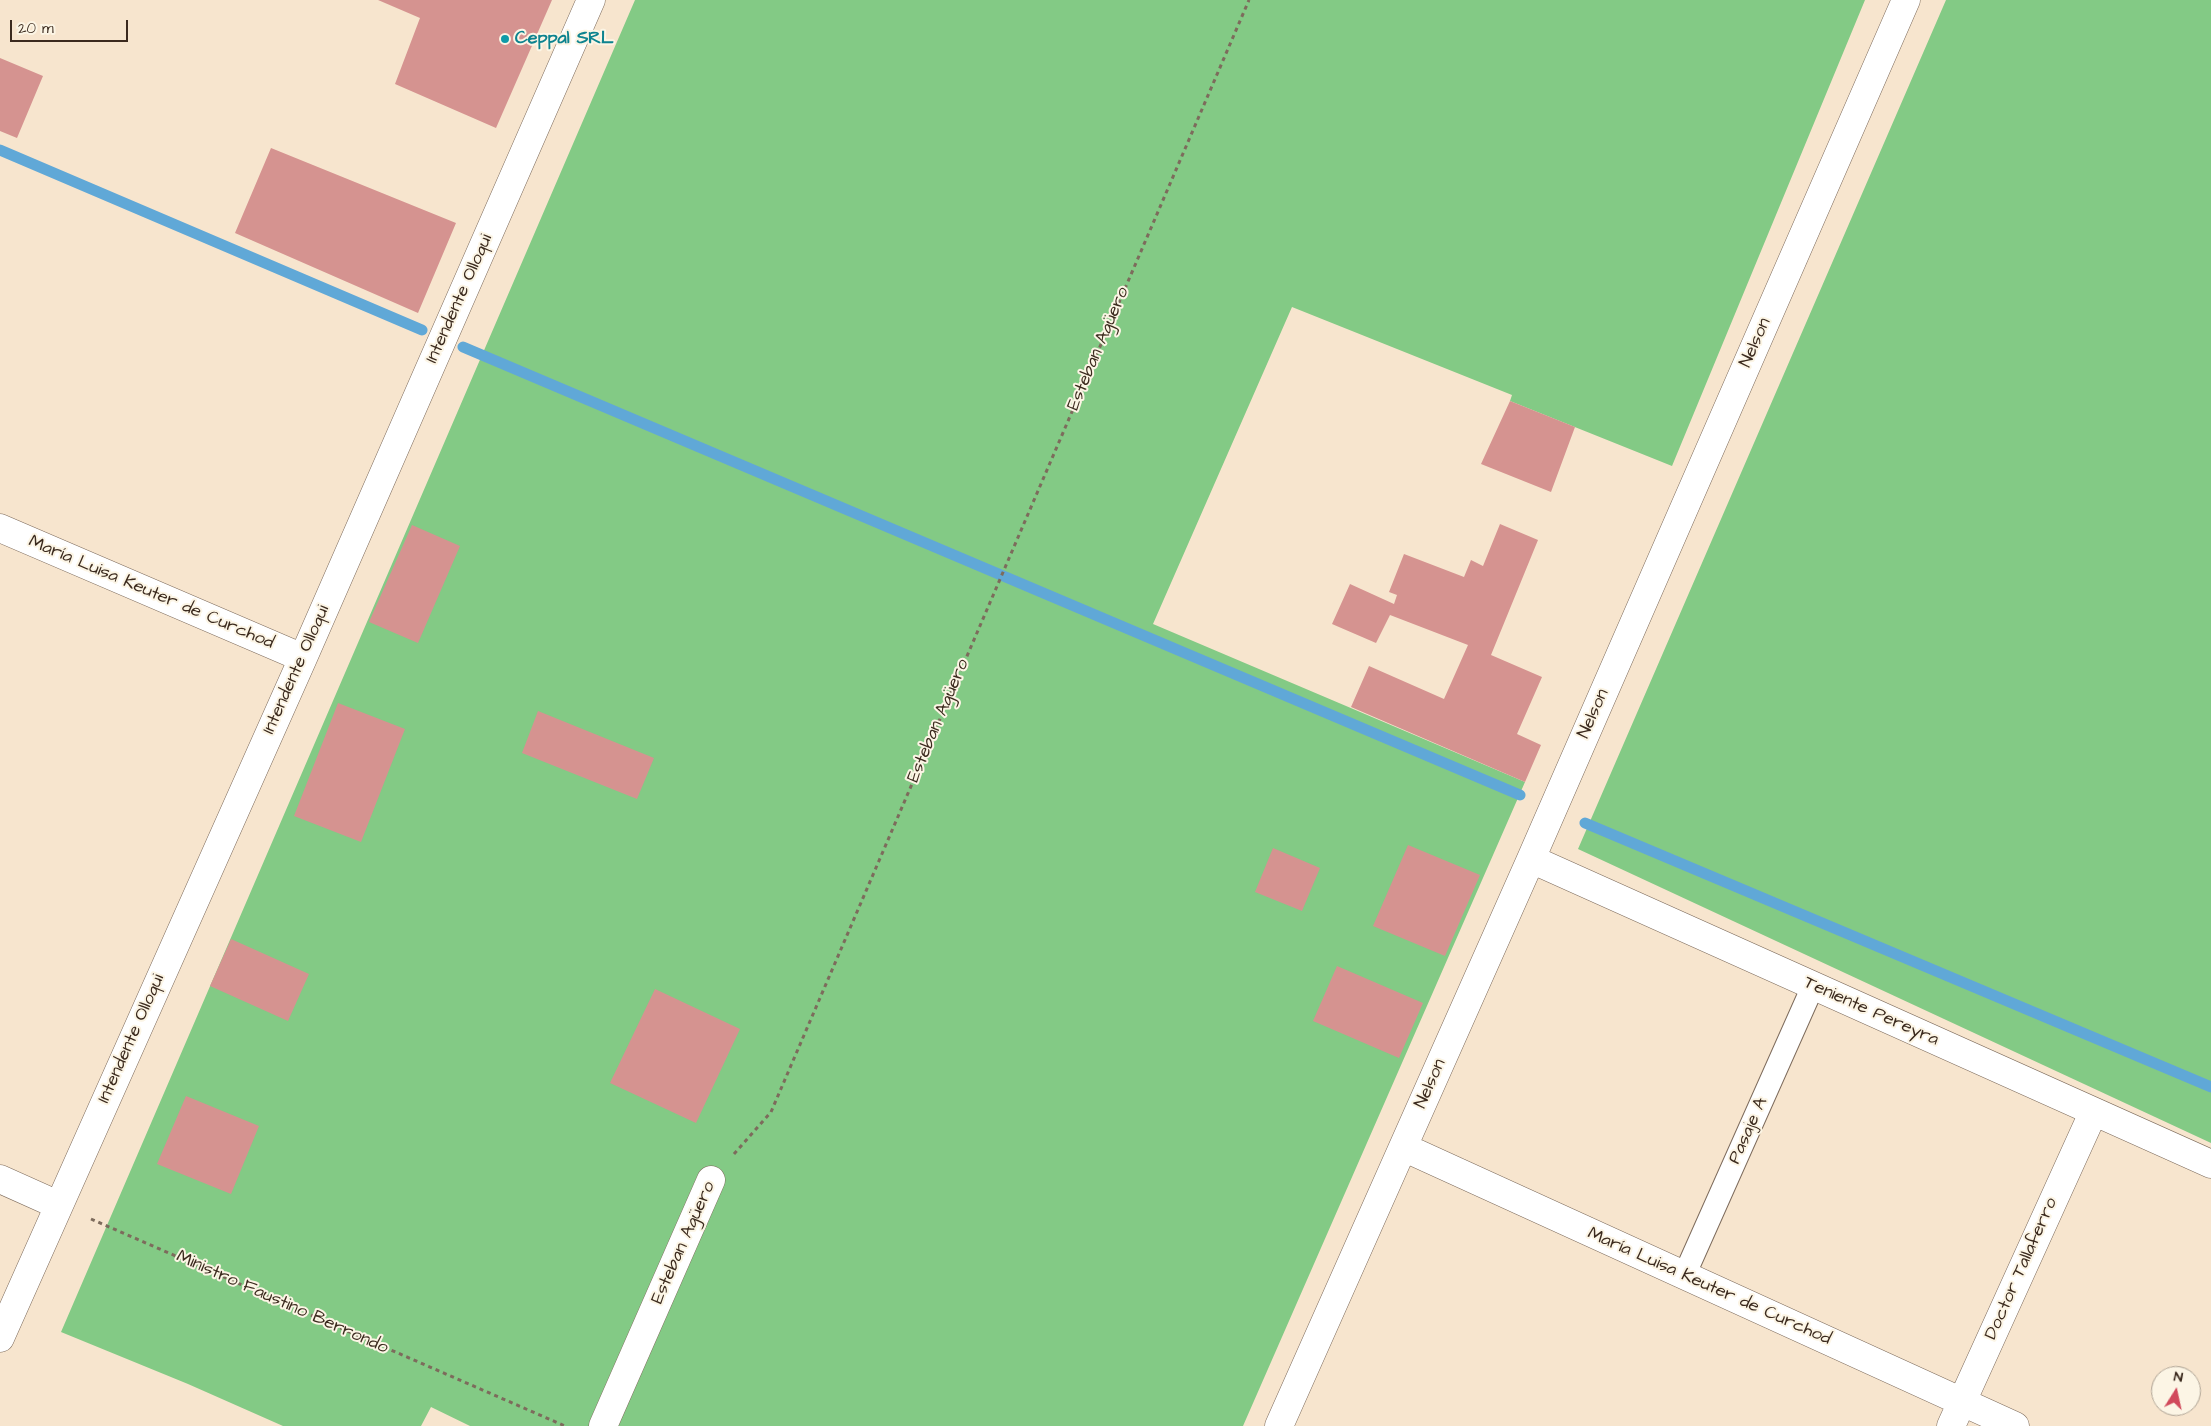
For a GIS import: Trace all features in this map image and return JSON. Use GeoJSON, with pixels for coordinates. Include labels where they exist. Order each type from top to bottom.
{"type":"FeatureCollection","features":[{"type":"Feature","properties":{"kind":"street","name":"Intendente Olloqui"},"geometry":{"type":"LineString","coordinates":[[0,1338],[302,658],[591,0]]}},
{"type":"Feature","properties":{"kind":"street","name":"Nelson"},"geometry":{"type":"LineString","coordinates":[[1279,1426],[1530,859],[1906,0]]}},
{"type":"Feature","properties":{"kind":"street","name":"María Luisa Keuter de Curchod"},"geometry":{"type":"LineString","coordinates":[[0,528],[302,658]]}},
{"type":"Feature","properties":{"kind":"street","name":"Teniente Pereyra"},"geometry":{"type":"LineString","coordinates":[[1530,859],[2211,1164]]}},
{"type":"Feature","properties":{"kind":"street","name":"Doctor Tallaferro"},"geometry":{"type":"LineString","coordinates":[[1951,1426],[2094,1112]]}},
{"type":"Feature","properties":{"kind":"street","name":"María Luisa Keuter de Curchod"},"geometry":{"type":"LineString","coordinates":[[1403,1147],[2015,1426]]}},
{"type":"Feature","properties":{"kind":"street"},"geometry":{"type":"LineString","coordinates":[[0,1179],[58,1205]]}},
{"type":"Feature","properties":{"kind":"street","name":"Esteban Agüero"},"geometry":{"type":"LineString","coordinates":[[603,1426],[711,1180]]}},
{"type":"Feature","properties":{"kind":"lane","name":"Pasaje A"},"geometry":{"type":"LineString","coordinates":[[1684,1276],[1813,986]]}},
{"type":"Feature","properties":{"kind":"path","name":"Esteban Agüero"},"geometry":{"type":"LineString","coordinates":[[711,1180],[771,1112],[1249,0]]}},
{"type":"Feature","properties":{"kind":"path","name":"Ministro Faustino Berrondo"},"geometry":{"type":"LineString","coordinates":[[58,1205],[565,1426]]}},
{"type":"Feature","properties":{"kind":"green space"},"geometry":{"type":"Polygon","coordinates":[[[635,0],[1865,0],[1672,466],[1510,401],[1512,395],[1292,307],[1153,624],[1525,782],[1243,1426],[470,1426],[431,1407],[421,1426],[283,1426],[188,1384],[61,1332],[635,0]]]}},
{"type":"Feature","properties":{"kind":"green space"},"geometry":{"type":"Polygon","coordinates":[[[1946,0],[2211,0],[2211,1143],[1578,849],[1946,0]]]}},
{"type":"Feature","properties":{"kind":"building"},"geometry":{"type":"Polygon","coordinates":[[[378,0],[552,0],[496,128],[395,84],[420,18],[378,0]]]}},
{"type":"Feature","properties":{"kind":"building"},"geometry":{"type":"Polygon","coordinates":[[[0,58],[43,76],[17,138],[0,131],[0,58]]]}},
{"type":"Feature","properties":{"kind":"building"},"geometry":{"type":"Polygon","coordinates":[[[271,148],[456,223],[418,313],[235,233],[271,148]]]}},
{"type":"Feature","properties":{"kind":"building"},"geometry":{"type":"Polygon","coordinates":[[[1510,401],[1575,427],[1551,492],[1481,464],[1510,401]]]}},
{"type":"Feature","properties":{"kind":"building"},"geometry":{"type":"Polygon","coordinates":[[[1500,524],[1538,540],[1491,655],[1542,677],[1517,734],[1541,745],[1525,782],[1351,707],[1369,666],[1444,699],[1468,645],[1390,615],[1376,643],[1332,624],[1350,584],[1394,604],[1397,595],[1389,592],[1404,554],[1464,577],[1471,560],[1483,566],[1500,524]]]}},
{"type":"Feature","properties":{"kind":"building"},"geometry":{"type":"Polygon","coordinates":[[[412,525],[460,546],[418,643],[369,622],[412,525]]]}},
{"type":"Feature","properties":{"kind":"building"},"geometry":{"type":"Polygon","coordinates":[[[338,703],[405,729],[361,842],[294,816],[338,703]]]}},
{"type":"Feature","properties":{"kind":"building"},"geometry":{"type":"Polygon","coordinates":[[[538,711],[654,758],[637,799],[522,753],[538,711]]]}},
{"type":"Feature","properties":{"kind":"building"},"geometry":{"type":"Polygon","coordinates":[[[1408,845],[1480,875],[1445,956],[1373,926],[1408,845]]]}},
{"type":"Feature","properties":{"kind":"building"},"geometry":{"type":"Polygon","coordinates":[[[1273,848],[1320,868],[1302,911],[1255,892],[1273,848]]]}},
{"type":"Feature","properties":{"kind":"building"},"geometry":{"type":"Polygon","coordinates":[[[231,939],[309,974],[288,1021],[210,986],[231,939]]]}},
{"type":"Feature","properties":{"kind":"building"},"geometry":{"type":"Polygon","coordinates":[[[1337,966],[1423,1003],[1399,1058],[1313,1021],[1337,966]]]}},
{"type":"Feature","properties":{"kind":"building"},"geometry":{"type":"Polygon","coordinates":[[[655,989],[740,1029],[696,1123],[610,1083],[655,989]]]}},
{"type":"Feature","properties":{"kind":"building"},"geometry":{"type":"Polygon","coordinates":[[[186,1096],[259,1126],[231,1194],[157,1164],[186,1096]]]}},
{"type":"Feature","properties":{"kind":"waterway"},"geometry":{"type":"LineString","coordinates":[[0,150],[422,330]]}},
{"type":"Feature","properties":{"kind":"waterway"},"geometry":{"type":"LineString","coordinates":[[463,347],[1520,795]]}},
{"type":"Feature","properties":{"kind":"waterway"},"geometry":{"type":"LineString","coordinates":[[1585,823],[2211,1087]]}},
{"type":"Feature","properties":{"kind":"place","name":"Ceppal SRL"},"geometry":{"type":"Point","coordinates":[505,39]}}]}
